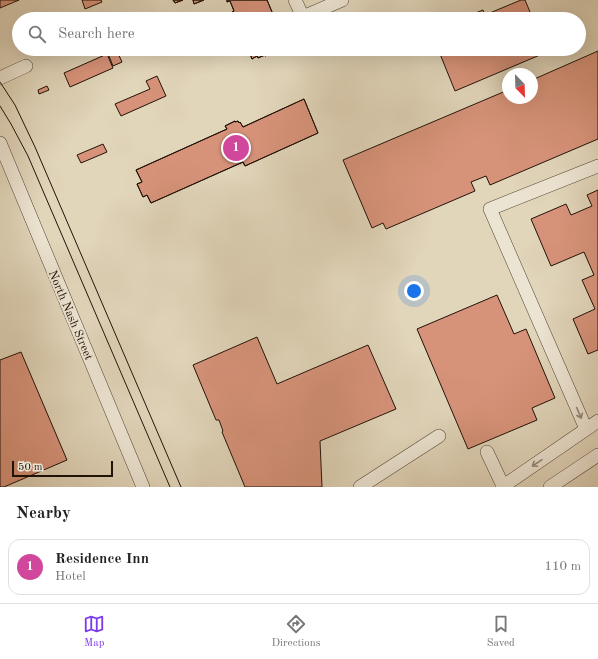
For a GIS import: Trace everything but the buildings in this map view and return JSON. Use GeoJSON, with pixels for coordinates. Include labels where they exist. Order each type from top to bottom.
{"type":"FeatureCollection","features":[{"type":"Feature","properties":{"kind":"street"},"geometry":{"type":"LineString","coordinates":[[295,0],[301,12]]}},
{"type":"Feature","properties":{"kind":"street"},"geometry":{"type":"LineString","coordinates":[[314,12],[342,0]]}},
{"type":"Feature","properties":{"kind":"street"},"geometry":{"type":"LineString","coordinates":[[0,78],[26,66]]}},
{"type":"Feature","properties":{"kind":"street","name":"North Nash Street"},"geometry":{"type":"LineString","coordinates":[[0,143],[143,487]]}},
{"type":"Feature","properties":{"kind":"street"},"geometry":{"type":"LineString","coordinates":[[586,429],[490,208],[598,166]]}},
{"type":"Feature","properties":{"kind":"street"},"geometry":{"type":"LineString","coordinates":[[487,452],[502,486],[598,421]]}},
{"type":"Feature","properties":{"kind":"street"},"geometry":{"type":"LineString","coordinates":[[360,487],[439,436]]}},
{"type":"Feature","properties":{"kind":"street"},"geometry":{"type":"LineString","coordinates":[[550,487],[598,455]]}},
{"type":"Feature","properties":{"kind":"tram line"},"geometry":{"type":"LineString","coordinates":[[0,82],[15,105],[35,147],[181,487]]}},
{"type":"Feature","properties":{"kind":"tram line"},"geometry":{"type":"LineString","coordinates":[[0,106],[28,156],[170,487]]}},
{"type":"Feature","properties":{"kind":"place","name":"Residence Inn"},"geometry":{"type":"Point","coordinates":[236,148]}}]}
